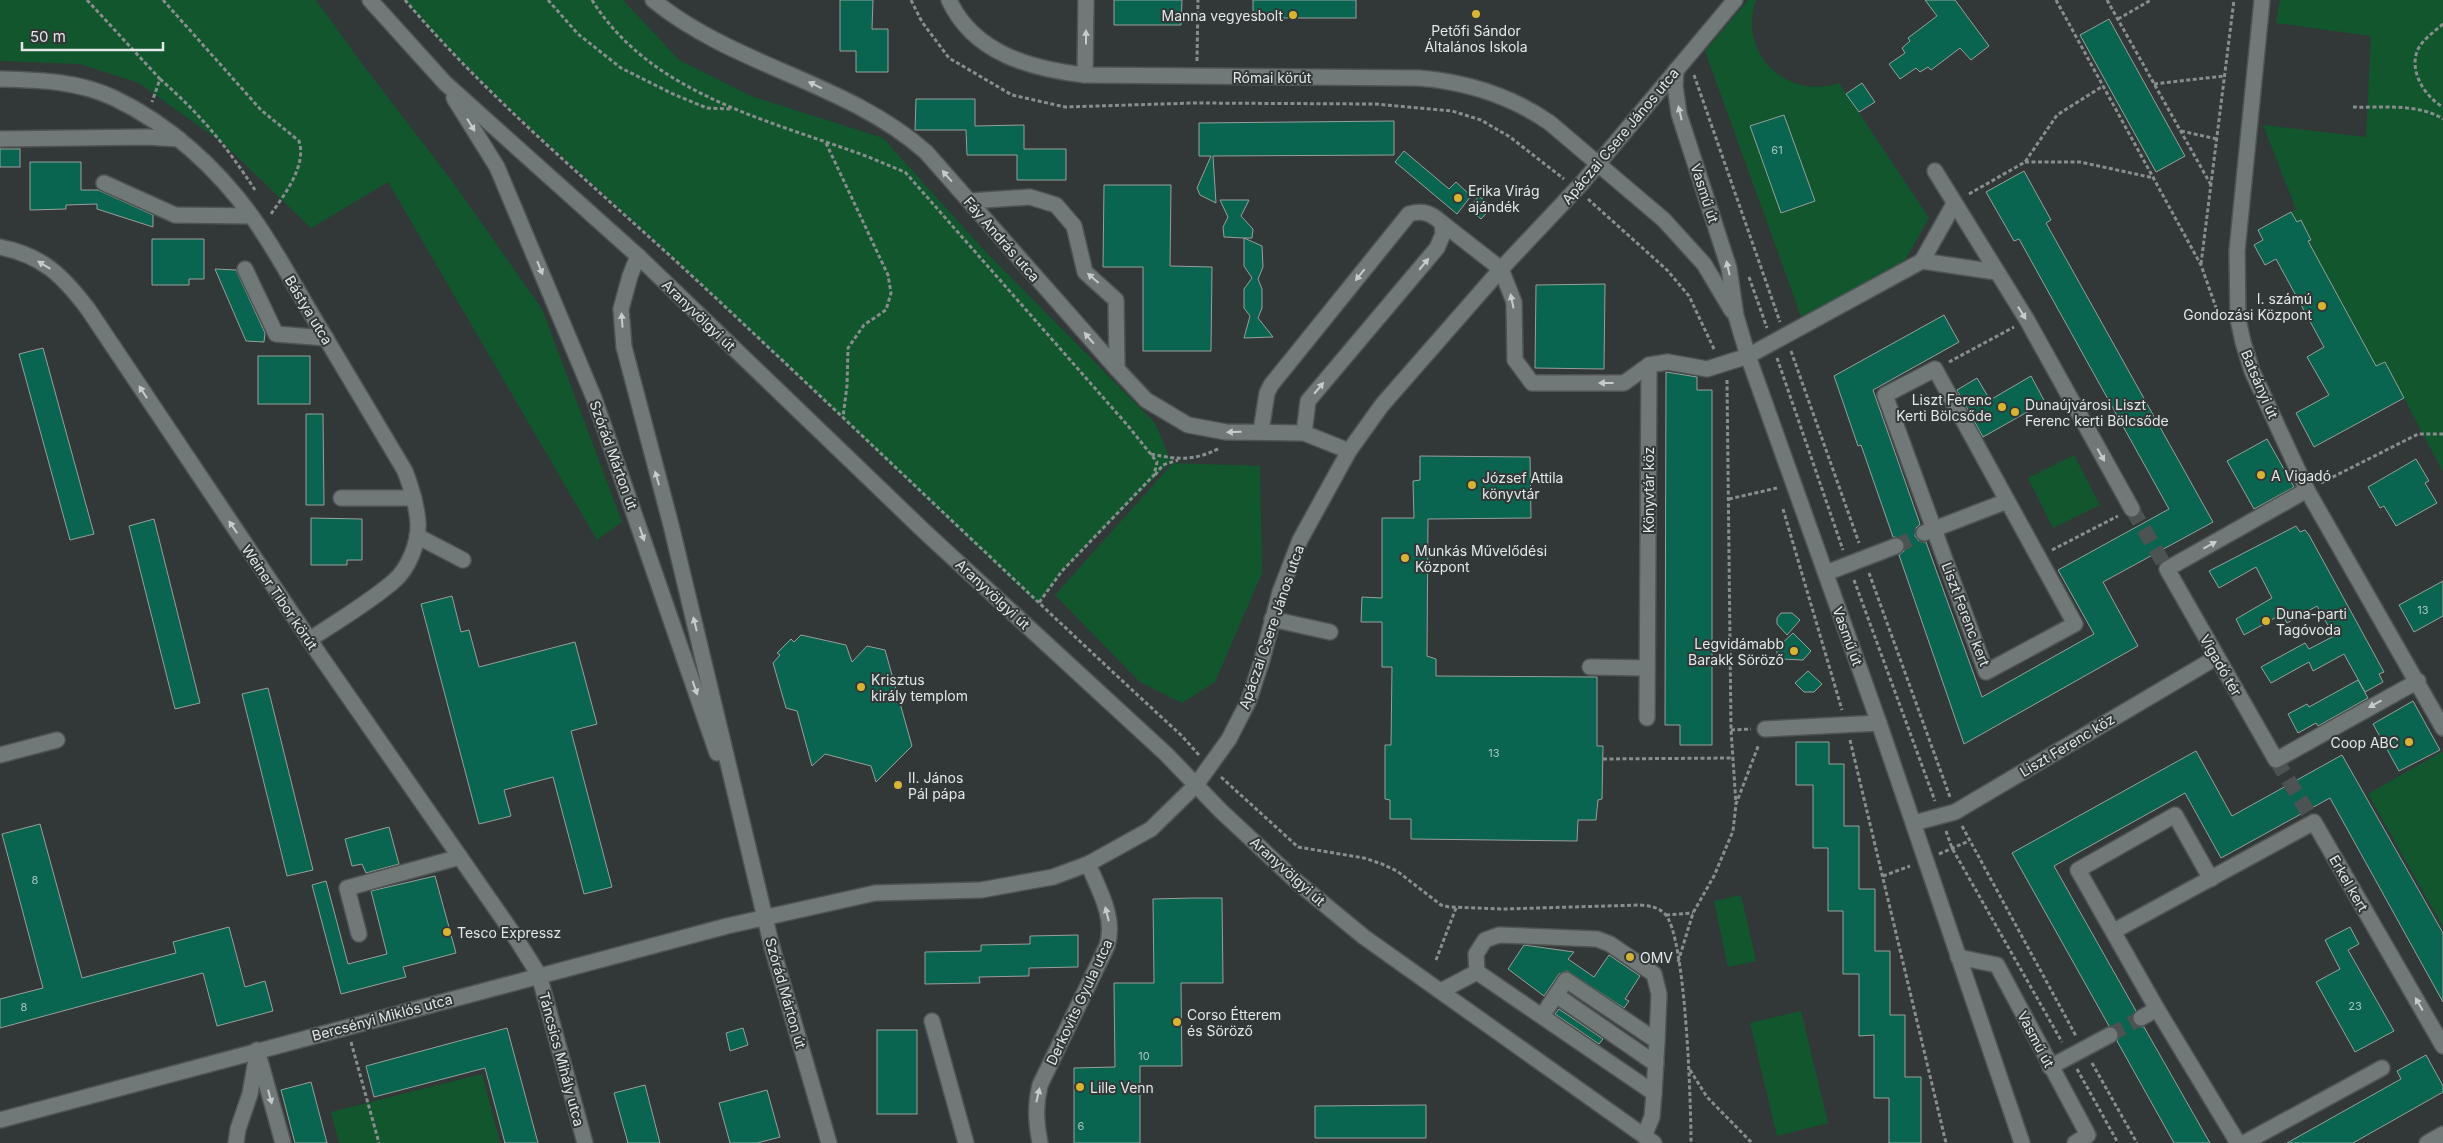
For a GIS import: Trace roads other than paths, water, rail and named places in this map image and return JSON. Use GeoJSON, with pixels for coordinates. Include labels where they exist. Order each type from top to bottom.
{"type":"FeatureCollection","features":[{"type":"Feature","properties":{"kind":"street","name":"Aranyvölgyi út"},"geometry":{"type":"LineString","coordinates":[[370,0],[446,84],[638,256],[925,532],[1166,754],[1296,881],[1364,937],[1649,1140]]}},
{"type":"Feature","properties":{"kind":"street","name":"Fáy András utca"},"geometry":{"type":"LineString","coordinates":[[653,0],[677,19],[703,35],[798,76],[878,116],[905,133],[926,152],[1117,370],[1146,400],[1188,425],[1226,432],[1304,433],[1349,451]]}},
{"type":"Feature","properties":{"kind":"street","name":"Római körút"},"geometry":{"type":"LineString","coordinates":[[949,0],[954,11],[987,45],[1010,59],[1051,71],[1085,75],[1419,78],[1452,81],[1504,96],[1530,109],[1599,163]]}},
{"type":"Feature","properties":{"kind":"street"},"geometry":{"type":"LineString","coordinates":[[1085,75],[1086,0]]}},
{"type":"Feature","properties":{"kind":"street","name":"Apáczai Csere János utca"},"geometry":{"type":"LineString","coordinates":[[765,918],[875,892],[981,890],[1019,885],[1053,877],[1088,864],[1152,828],[1196,785],[1228,739],[1249,700],[1280,592],[1300,540],[1349,451],[1382,405],[1501,269],[1577,189],[1735,0]]}},
{"type":"Feature","properties":{"kind":"street","name":"Batsányi út"},"geometry":{"type":"LineString","coordinates":[[2262,0],[2237,251],[2238,319],[2242,342],[2252,371],[2308,490],[2443,728]]}},
{"type":"Feature","properties":{"kind":"street","name":"Vasmű út"},"geometry":{"type":"LineString","coordinates":[[1676,70],[1675,86],[1679,114],[1729,268],[1736,316],[1750,361],[1914,823],[2022,1143]]}},
{"type":"Feature","properties":{"kind":"street","name":"Bástya utca"},"geometry":{"type":"LineString","coordinates":[[0,79],[51,80],[84,87],[114,97],[147,115],[179,139],[223,181],[252,216],[405,471],[414,498],[418,523],[411,559],[395,580],[309,640]]}},
{"type":"Feature","properties":{"kind":"street","name":"Szórád Márton út"},"geometry":{"type":"LineString","coordinates":[[446,84],[497,167],[594,398],[747,842]]}},
{"type":"Feature","properties":{"kind":"street"},"geometry":{"type":"LineString","coordinates":[[0,139],[146,137],[179,139]]}},
{"type":"Feature","properties":{"kind":"street","name":"Vasmű út"},"geometry":{"type":"LineString","coordinates":[[1599,163],[1664,220],[1704,264],[1736,316]]}},
{"type":"Feature","properties":{"kind":"street"},"geometry":{"type":"LineString","coordinates":[[1935,171],[2027,320],[2132,510]]}},
{"type":"Feature","properties":{"kind":"street"},"geometry":{"type":"LineString","coordinates":[[104,184],[175,215],[252,216]]}},
{"type":"Feature","properties":{"kind":"street"},"geometry":{"type":"LineString","coordinates":[[970,201],[1030,197],[1056,205],[1074,226],[1085,272],[1116,300],[1117,370]]}},
{"type":"Feature","properties":{"kind":"street"},"geometry":{"type":"LineString","coordinates":[[1261,431],[1267,393],[1271,385],[1409,214],[1427,212],[1501,269],[1514,302],[1515,360],[1532,383],[1624,383],[1648,365],[1668,362],[1707,368],[1721,364],[1750,361],[1779,340],[1922,261],[1954,204]]}},
{"type":"Feature","properties":{"kind":"street"},"geometry":{"type":"LineString","coordinates":[[1304,433],[1308,401],[1437,248],[1443,234],[1442,222]]}},
{"type":"Feature","properties":{"kind":"street","name":"Weiner Tibor körút"},"geometry":{"type":"LineString","coordinates":[[0,247],[13,250],[45,264],[67,281],[88,309],[309,640],[460,857],[539,976]]}},
{"type":"Feature","properties":{"kind":"street","name":"Szórád Márton út"},"geometry":{"type":"LineString","coordinates":[[638,256],[630,276],[621,309],[624,347],[671,525],[765,918],[829,1143]]}},
{"type":"Feature","properties":{"kind":"street"},"geometry":{"type":"LineString","coordinates":[[1922,261],[1996,272]]}},
{"type":"Feature","properties":{"kind":"street"},"geometry":{"type":"LineString","coordinates":[[244,269],[276,334],[326,338]]}},
{"type":"Feature","properties":{"kind":"street","name":"Könyvtár köz"},"geometry":{"type":"LineString","coordinates":[[1648,365],[1648,718]]}},
{"type":"Feature","properties":{"kind":"street","name":"Liszt Ferenc kert"},"geometry":{"type":"LineString","coordinates":[[1935,369],[2008,501],[2075,624],[1986,672],[1929,531],[1885,395],[1935,369]]}},
{"type":"Feature","properties":{"kind":"street","name":"Vigadó tér"},"geometry":{"type":"LineString","coordinates":[[2308,490],[2167,569],[2276,760],[2418,681]]}},
{"type":"Feature","properties":{"kind":"street"},"geometry":{"type":"LineString","coordinates":[[342,498],[414,498]]}},
{"type":"Feature","properties":{"kind":"street"},"geometry":{"type":"LineString","coordinates":[[1929,531],[2008,501]]}},
{"type":"Feature","properties":{"kind":"street"},"geometry":{"type":"LineString","coordinates":[[417,536],[462,560]]}},
{"type":"Feature","properties":{"kind":"street"},"geometry":{"type":"LineString","coordinates":[[1826,573],[1896,546]]}},
{"type":"Feature","properties":{"kind":"street"},"geometry":{"type":"LineString","coordinates":[[1272,620],[1330,632]]}},
{"type":"Feature","properties":{"kind":"street","name":"Liszt Ferenc köz"},"geometry":{"type":"LineString","coordinates":[[1914,823],[1948,814],[2217,657]]}},
{"type":"Feature","properties":{"kind":"street"},"geometry":{"type":"LineString","coordinates":[[1590,667],[1648,668]]}},
{"type":"Feature","properties":{"kind":"street"},"geometry":{"type":"LineString","coordinates":[[1765,729],[1879,723]]}},
{"type":"Feature","properties":{"kind":"street"},"geometry":{"type":"LineString","coordinates":[[0,755],[57,740]]}},
{"type":"Feature","properties":{"kind":"street"},"geometry":{"type":"LineString","coordinates":[[2211,879],[2175,815],[2078,870],[2157,1009],[2238,1143]]}},
{"type":"Feature","properties":{"kind":"street","name":"Erkel kert"},"geometry":{"type":"LineString","coordinates":[[2114,931],[2314,822],[2443,1046]]}},
{"type":"Feature","properties":{"kind":"street"},"geometry":{"type":"LineString","coordinates":[[359,934],[347,888],[460,857]]}},
{"type":"Feature","properties":{"kind":"street","name":"Derkovits Gyula utca"},"geometry":{"type":"LineString","coordinates":[[1040,1143],[1036,1122],[1036,1103],[1040,1085],[1107,946],[1111,932],[1107,910],[1088,864]]}},
{"type":"Feature","properties":{"kind":"street","name":"Bercsényi Miklós utca"},"geometry":{"type":"LineString","coordinates":[[0,1120],[347,1026],[765,918]]}},
{"type":"Feature","properties":{"kind":"street"},"geometry":{"type":"LineString","coordinates":[[1477,972],[1476,954],[1485,940],[1499,935],[1597,939],[1610,944],[1654,974],[1659,994],[1656,1064],[1649,1140]]}},
{"type":"Feature","properties":{"kind":"street","name":"Vasmű út"},"geometry":{"type":"LineString","coordinates":[[1958,957],[1997,965],[2088,1135],[2075,1143]]}},
{"type":"Feature","properties":{"kind":"street"},"geometry":{"type":"LineString","coordinates":[[1441,991],[1477,972]]}},
{"type":"Feature","properties":{"kind":"street"},"geometry":{"type":"LineString","coordinates":[[1477,972],[1654,1093]]}},
{"type":"Feature","properties":{"kind":"street","name":"Táncsics Mihály utca"},"geometry":{"type":"LineString","coordinates":[[539,976],[585,1143]]}},
{"type":"Feature","properties":{"kind":"street"},"geometry":{"type":"LineString","coordinates":[[1542,1016],[1566,980],[1657,1041]]}},
{"type":"Feature","properties":{"kind":"street"},"geometry":{"type":"LineString","coordinates":[[1556,995],[1656,1064]]}},
{"type":"Feature","properties":{"kind":"street"},"geometry":{"type":"LineString","coordinates":[[2141,1018],[2157,1009]]}},
{"type":"Feature","properties":{"kind":"street"},"geometry":{"type":"LineString","coordinates":[[932,1021],[966,1143]]}},
{"type":"Feature","properties":{"kind":"street"},"geometry":{"type":"LineString","coordinates":[[2050,1067],[2110,1035]]}},
{"type":"Feature","properties":{"kind":"street"},"geometry":{"type":"LineString","coordinates":[[236,1143],[238,1129],[250,1094],[257,1050]]}},
{"type":"Feature","properties":{"kind":"street"},"geometry":{"type":"LineString","coordinates":[[257,1050],[283,1143]]}},
{"type":"Feature","properties":{"kind":"street"},"geometry":{"type":"LineString","coordinates":[[2244,1143],[2382,1068]]}},
{"type":"Feature","properties":{"kind":"street"},"geometry":{"type":"LineString","coordinates":[[2427,1143],[2443,1134]]}},
{"type":"Feature","properties":{"kind":"tunnel"},"geometry":{"type":"LineString","coordinates":[[2132,509],[2167,569]]}},
{"type":"Feature","properties":{"kind":"tunnel"},"geometry":{"type":"LineString","coordinates":[[1896,546],[1924,533]]}},
{"type":"Feature","properties":{"kind":"tunnel"},"geometry":{"type":"LineString","coordinates":[[2276,760],[2314,822]]}},
{"type":"Feature","properties":{"kind":"tunnel"},"geometry":{"type":"LineString","coordinates":[[2110,1035],[2141,1018]]}},
{"type":"Feature","properties":{"kind":"place","name":"Petőfi Sándor Általános Iskola"},"geometry":{"type":"Point","coordinates":[1476,14]}},
{"type":"Feature","properties":{"kind":"place","name":"Manna vegyesbolt"},"geometry":{"type":"Point","coordinates":[1293,15]}},
{"type":"Feature","properties":{"kind":"place","name":"Erika Virág ajándék"},"geometry":{"type":"Point","coordinates":[1458,198]}},
{"type":"Feature","properties":{"kind":"place","name":"I. számú Gondozási Központ"},"geometry":{"type":"Point","coordinates":[2322,306]}},
{"type":"Feature","properties":{"kind":"place","name":"Liszt Ferenc Kerti Bölcsőde"},"geometry":{"type":"Point","coordinates":[2002,407]}},
{"type":"Feature","properties":{"kind":"place","name":"Dunaújvárosi Liszt Ferenc kerti Bölcsőde"},"geometry":{"type":"Point","coordinates":[2015,412]}},
{"type":"Feature","properties":{"kind":"place","name":"A Vigadó"},"geometry":{"type":"Point","coordinates":[2261,475]}},
{"type":"Feature","properties":{"kind":"place","name":"József Attila könyvtár"},"geometry":{"type":"Point","coordinates":[1472,485]}},
{"type":"Feature","properties":{"kind":"place","name":"Munkás Művelődési Központ"},"geometry":{"type":"Point","coordinates":[1405,558]}},
{"type":"Feature","properties":{"kind":"place","name":"Duna-parti Tagóvoda"},"geometry":{"type":"Point","coordinates":[2266,621]}},
{"type":"Feature","properties":{"kind":"place","name":"Legvidámabb Barakk Söröző"},"geometry":{"type":"Point","coordinates":[1794,651]}},
{"type":"Feature","properties":{"kind":"place","name":"Krisztus király templom"},"geometry":{"type":"Point","coordinates":[861,687]}},
{"type":"Feature","properties":{"kind":"place","name":"Coop ABC"},"geometry":{"type":"Point","coordinates":[2409,742]}},
{"type":"Feature","properties":{"kind":"place","name":"II. János Pál pápa"},"geometry":{"type":"Point","coordinates":[898,785]}},
{"type":"Feature","properties":{"kind":"place","name":"Tesco Expressz"},"geometry":{"type":"Point","coordinates":[447,932]}},
{"type":"Feature","properties":{"kind":"place","name":"OMV"},"geometry":{"type":"Point","coordinates":[1630,957]}},
{"type":"Feature","properties":{"kind":"place","name":"Corso Étterem és Söröző"},"geometry":{"type":"Point","coordinates":[1177,1022]}},
{"type":"Feature","properties":{"kind":"place","name":"Lille Venn"},"geometry":{"type":"Point","coordinates":[1080,1087]}}]}
